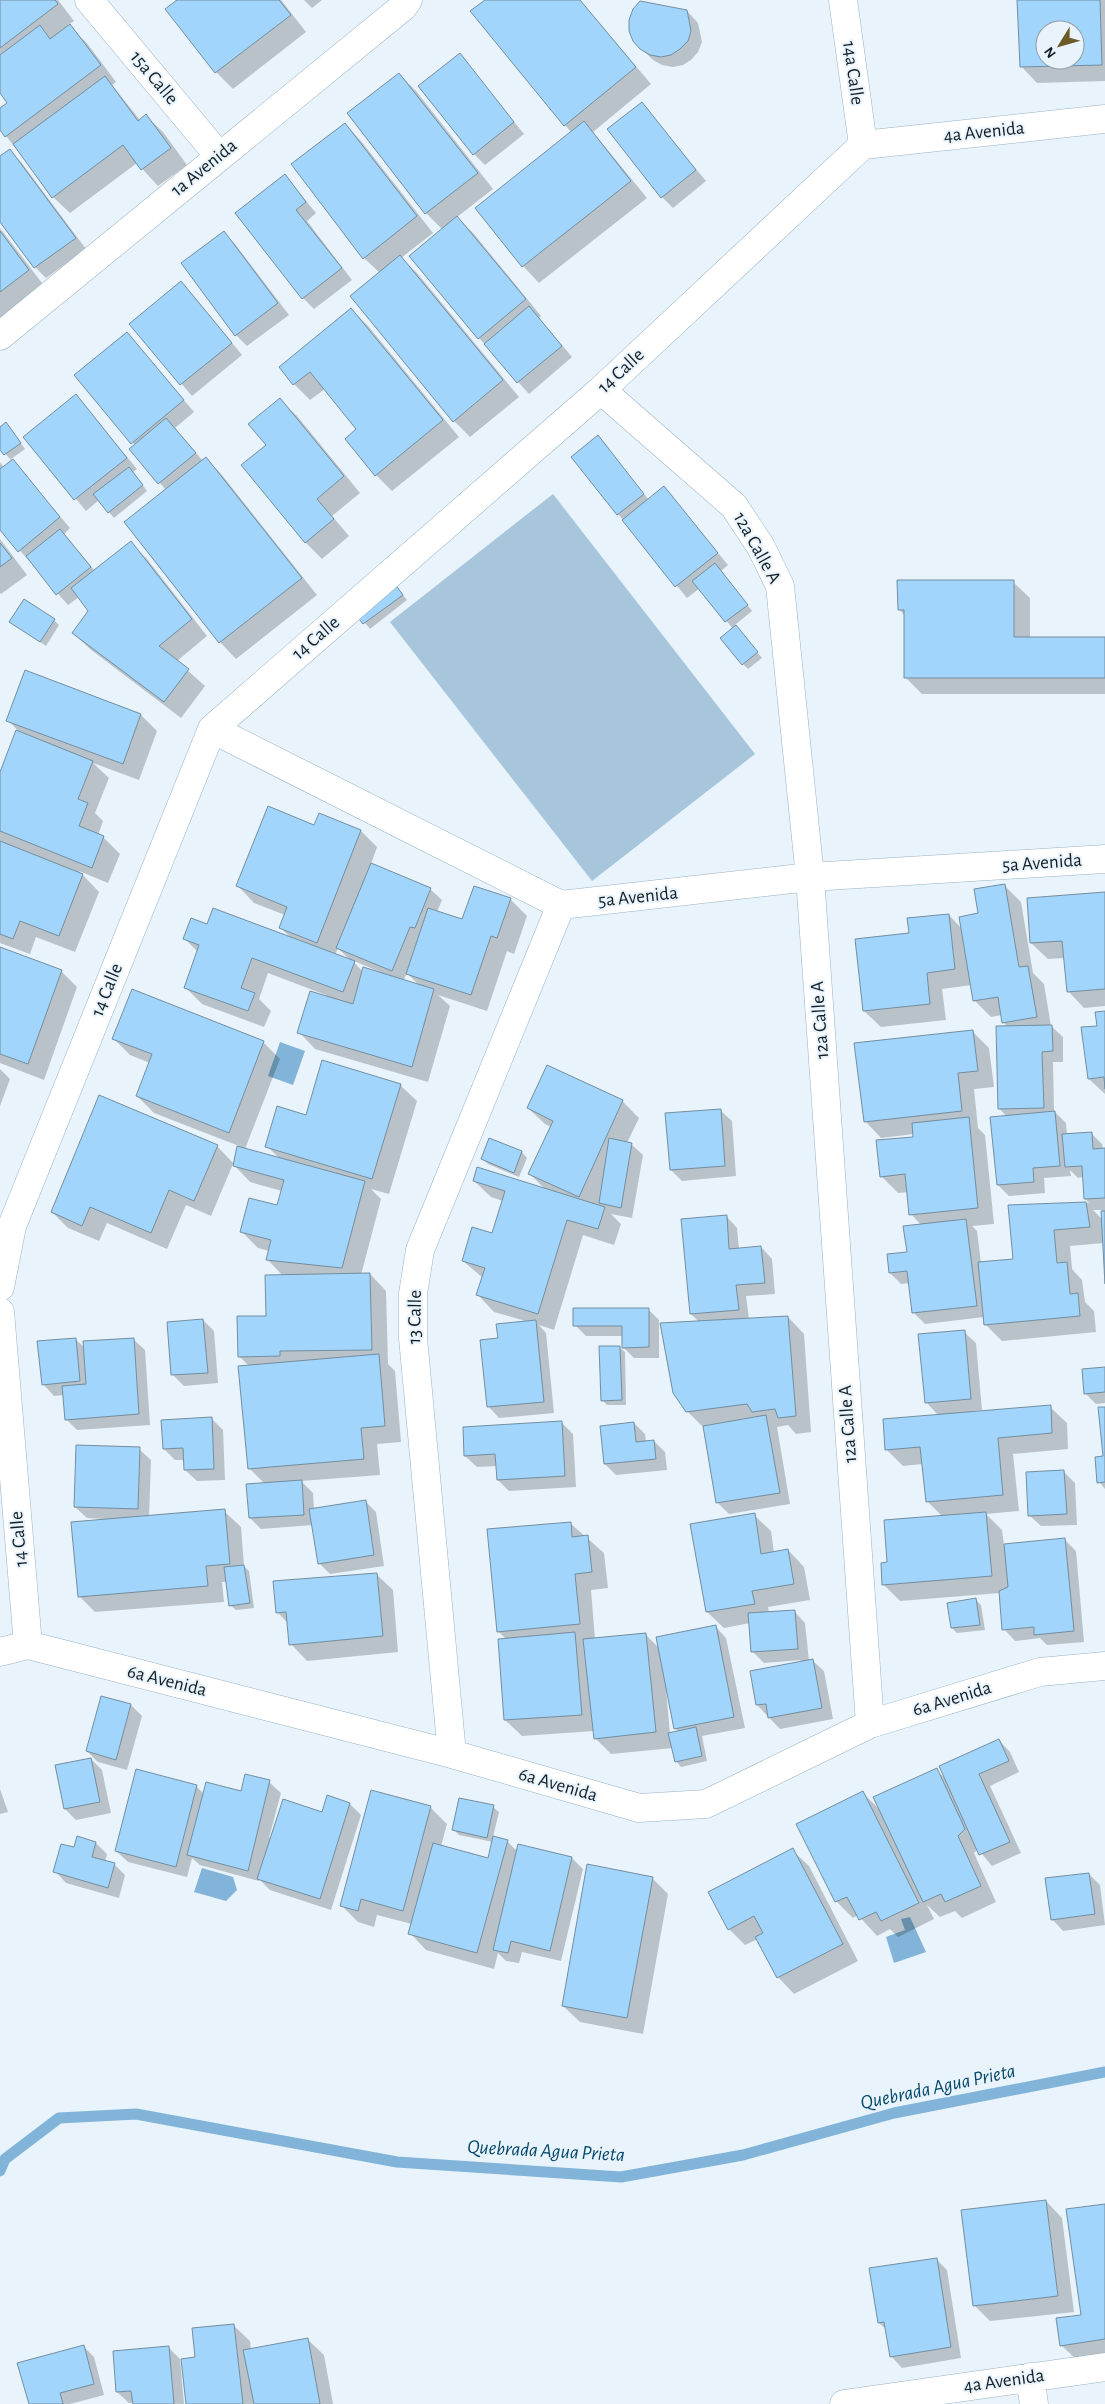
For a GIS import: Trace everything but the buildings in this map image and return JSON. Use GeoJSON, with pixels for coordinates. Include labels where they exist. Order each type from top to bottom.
{"type":"FeatureCollection","features":[{"type":"Feature","properties":{"kind":"street","name":"15a Calle"},"geometry":{"type":"LineString","coordinates":[[89,0],[219,156]]}},
{"type":"Feature","properties":{"kind":"street","name":"1a Avenida"},"geometry":{"type":"LineString","coordinates":[[0,336],[403,7],[408,0]]}},
{"type":"Feature","properties":{"kind":"street","name":"14a Calle"},"geometry":{"type":"LineString","coordinates":[[843,0],[863,145]]}},
{"type":"Feature","properties":{"kind":"street","name":"4a Avenida"},"geometry":{"type":"LineString","coordinates":[[863,145],[1105,119]]}},
{"type":"Feature","properties":{"kind":"street","name":"14 Calle"},"geometry":{"type":"LineString","coordinates":[[0,1287],[12,1226],[212,729],[601,390],[863,145]]}},
{"type":"Feature","properties":{"kind":"street","name":"12a Calle A"},"geometry":{"type":"LineString","coordinates":[[601,390],[734,506],[761,547],[780,586],[810,877],[870,1724]]}},
{"type":"Feature","properties":{"kind":"street"},"geometry":{"type":"LineString","coordinates":[[212,729],[561,906]]}},
{"type":"Feature","properties":{"kind":"street","name":"5a Avenida"},"geometry":{"type":"LineString","coordinates":[[561,906],[810,877],[1105,859]]}},
{"type":"Feature","properties":{"kind":"street","name":"13 Calle"},"geometry":{"type":"LineString","coordinates":[[452,1754],[413,1338],[413,1294],[420,1250],[561,906]]}},
{"type":"Feature","properties":{"kind":"street","name":"14 Calle"},"geometry":{"type":"LineString","coordinates":[[0,1312],[28,1645]]}},
{"type":"Feature","properties":{"kind":"street","name":"6a Avenida"},"geometry":{"type":"LineString","coordinates":[[0,1652],[28,1645],[452,1754],[639,1808],[706,1804],[870,1724],[1040,1672],[1105,1666]]}},
{"type":"Feature","properties":{"kind":"street","name":"4a Avenida"},"geometry":{"type":"LineString","coordinates":[[844,2404],[1105,2367]]}},
{"type":"Feature","properties":{"kind":"street"},"geometry":{"type":"LineString","coordinates":[[1030,2377],[1034,2404]]}},
{"type":"Feature","properties":{"kind":"shaded area"},"geometry":{"type":"Polygon","coordinates":[[[553,494],[755,754],[592,881],[390,622],[553,494]]]}},
{"type":"Feature","properties":{"kind":"shaded area"},"geometry":{"type":"Polygon","coordinates":[[[280,1042],[305,1051],[293,1085],[268,1076],[280,1042]]]}},
{"type":"Feature","properties":{"kind":"shaded area"},"geometry":{"type":"Polygon","coordinates":[[[202,1868],[233,1877],[237,1890],[226,1901],[194,1892],[202,1868]]]}},
{"type":"Feature","properties":{"kind":"shaded area"},"geometry":{"type":"Polygon","coordinates":[[[910,1917],[926,1952],[894,1963],[886,1937],[905,1930],[901,1919],[910,1917]]]}},
{"type":"Feature","properties":{"kind":"waterway","name":"Quebrada Agua Prieta"},"geometry":{"type":"LineString","coordinates":[[0,2171],[5,2159],[59,2118],[136,2114],[397,2162],[621,2177],[743,2155],[894,2113],[1105,2072]]}}]}
